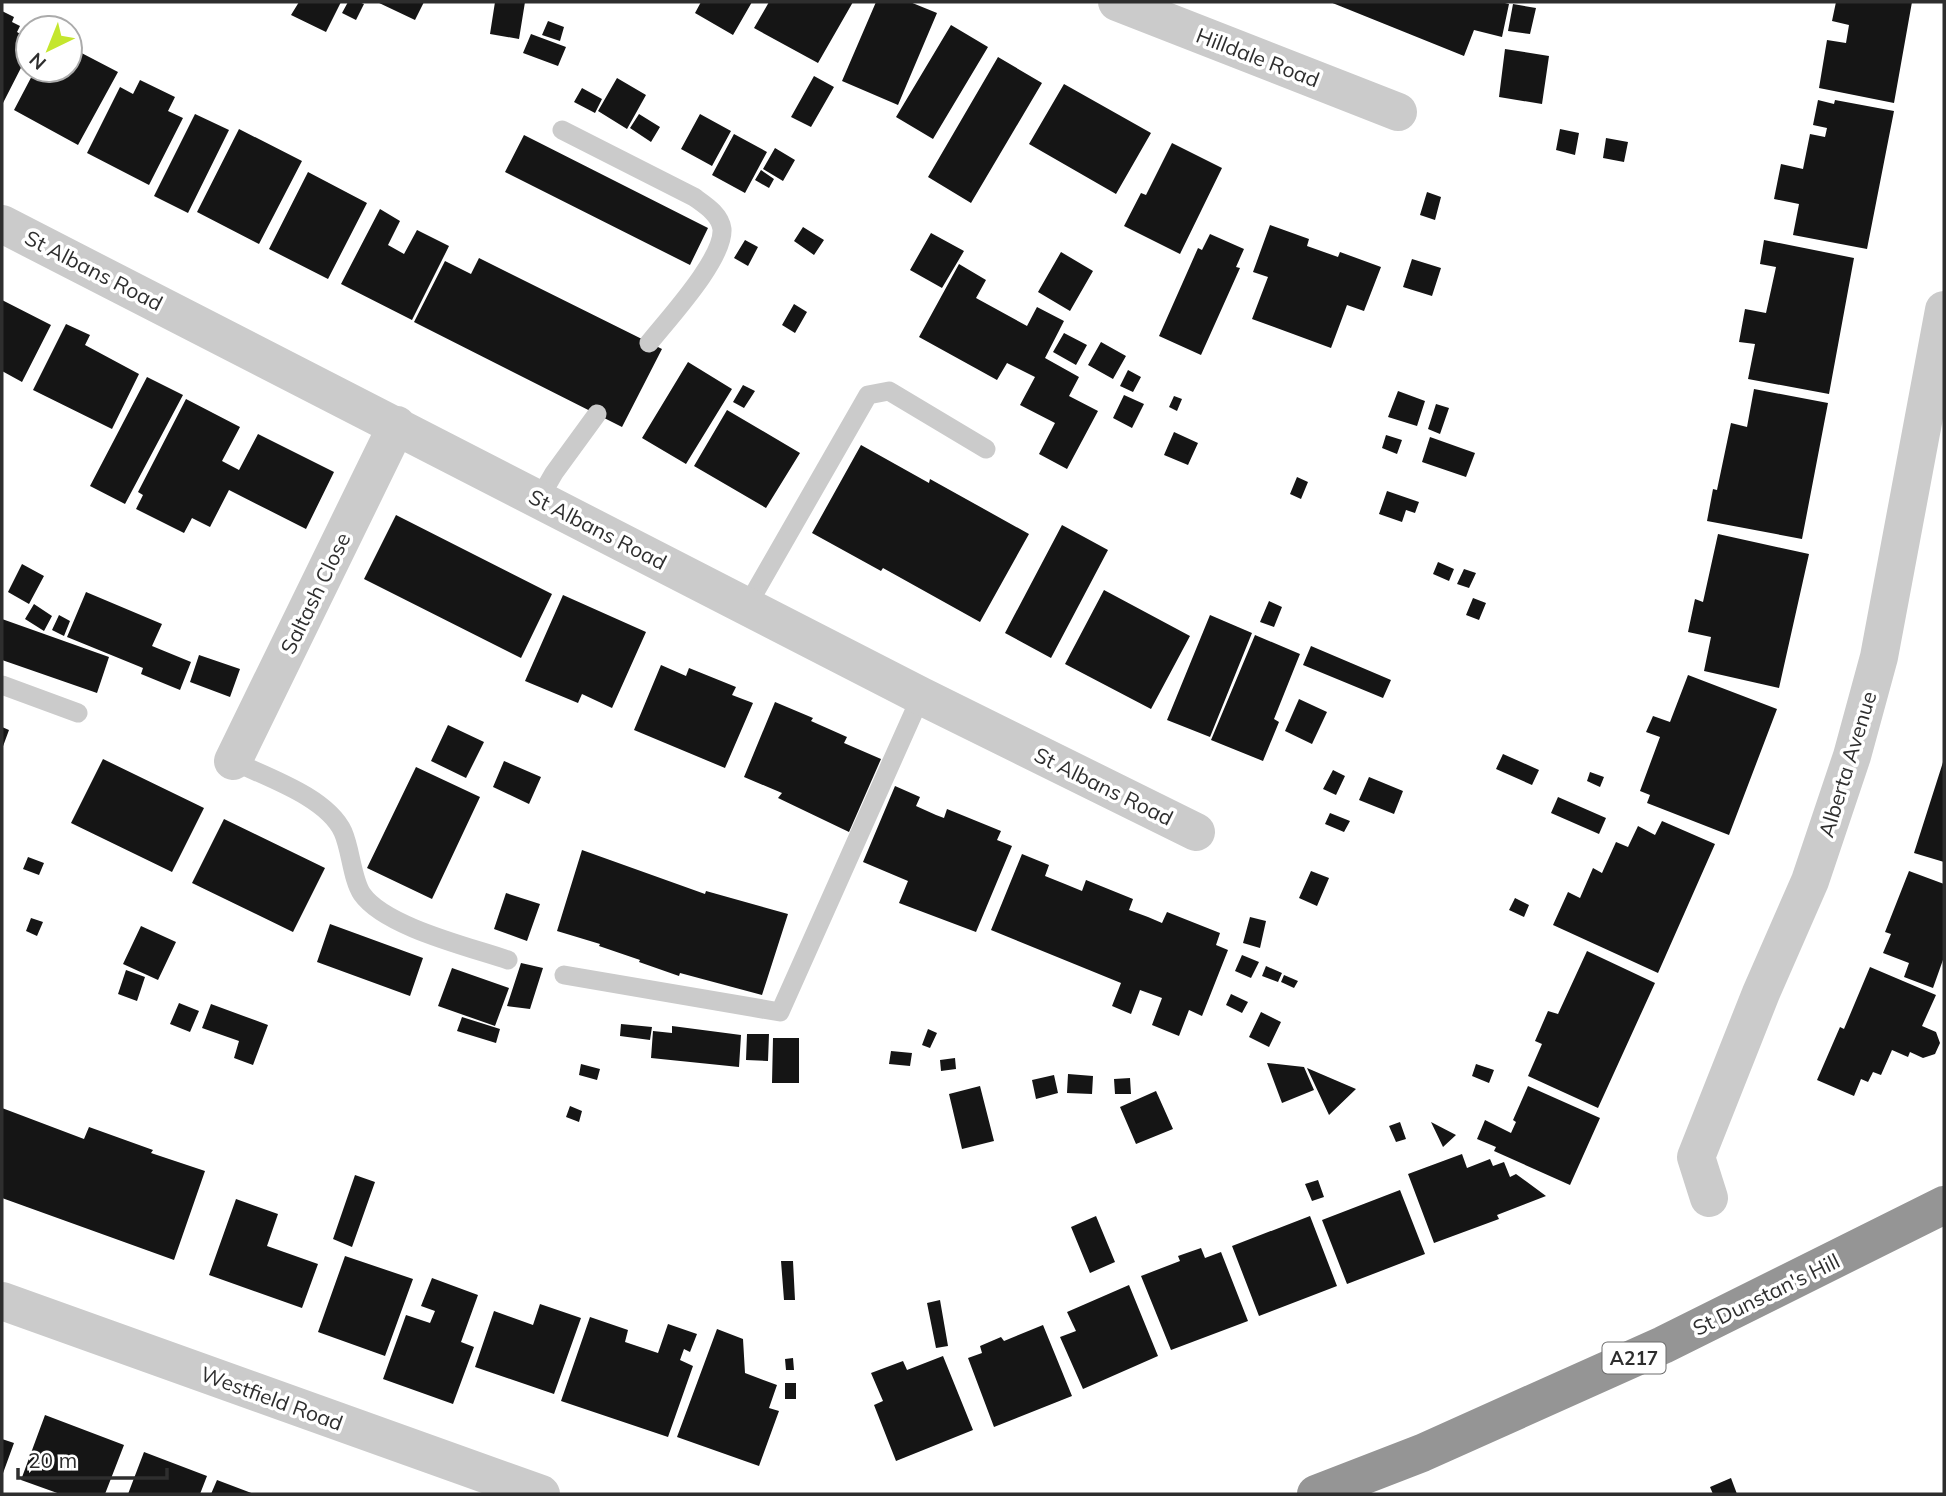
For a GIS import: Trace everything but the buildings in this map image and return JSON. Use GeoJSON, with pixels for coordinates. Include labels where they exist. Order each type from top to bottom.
{"type":"FeatureCollection","features":[{"type":"Feature","properties":{"kind":"highway","name":"St Dunstan's Hill"},"geometry":{"type":"LineString","coordinates":[[1316,1494],[1422,1453],[1663,1345],[1944,1205]]}},
{"type":"Feature","properties":{"kind":"street","name":"Hilldale Road"},"geometry":{"type":"LineString","coordinates":[[1117,2],[1398,112]]}},
{"type":"Feature","properties":{"kind":"street","name":"St Albans Road"},"geometry":{"type":"LineString","coordinates":[[2,224],[921,696],[1196,832]]}},
{"type":"Feature","properties":{"kind":"street","name":"Alberta Avenue"},"geometry":{"type":"LineString","coordinates":[[1709,1198],[1696,1157],[1761,993],[1810,881],[1852,756],[1879,657],[1944,310]]}},
{"type":"Feature","properties":{"kind":"street","name":"Saltash Close"},"geometry":{"type":"LineString","coordinates":[[233,761],[397,425]]}},
{"type":"Feature","properties":{"kind":"street","name":"Westfield Road"},"geometry":{"type":"LineString","coordinates":[[2,1301],[541,1494]]}},
{"type":"Feature","properties":{"kind":"lane"},"geometry":{"type":"LineString","coordinates":[[562,130],[694,197],[713,211],[722,227],[720,246],[706,269],[649,343]]}},
{"type":"Feature","properties":{"kind":"lane"},"geometry":{"type":"LineString","coordinates":[[747,606],[868,396],[889,391],[986,449]]}},
{"type":"Feature","properties":{"kind":"lane"},"geometry":{"type":"LineString","coordinates":[[539,499],[554,473],[597,414]]}},
{"type":"Feature","properties":{"kind":"lane"},"geometry":{"type":"LineString","coordinates":[[2,685],[78,713]]}},
{"type":"Feature","properties":{"kind":"lane"},"geometry":{"type":"LineString","coordinates":[[564,975],[780,1012],[921,696]]}},
{"type":"Feature","properties":{"kind":"lane"},"geometry":{"type":"LineString","coordinates":[[233,761],[312,800],[332,814],[344,833],[362,893],[382,912],[410,927],[508,960]]}}]}
